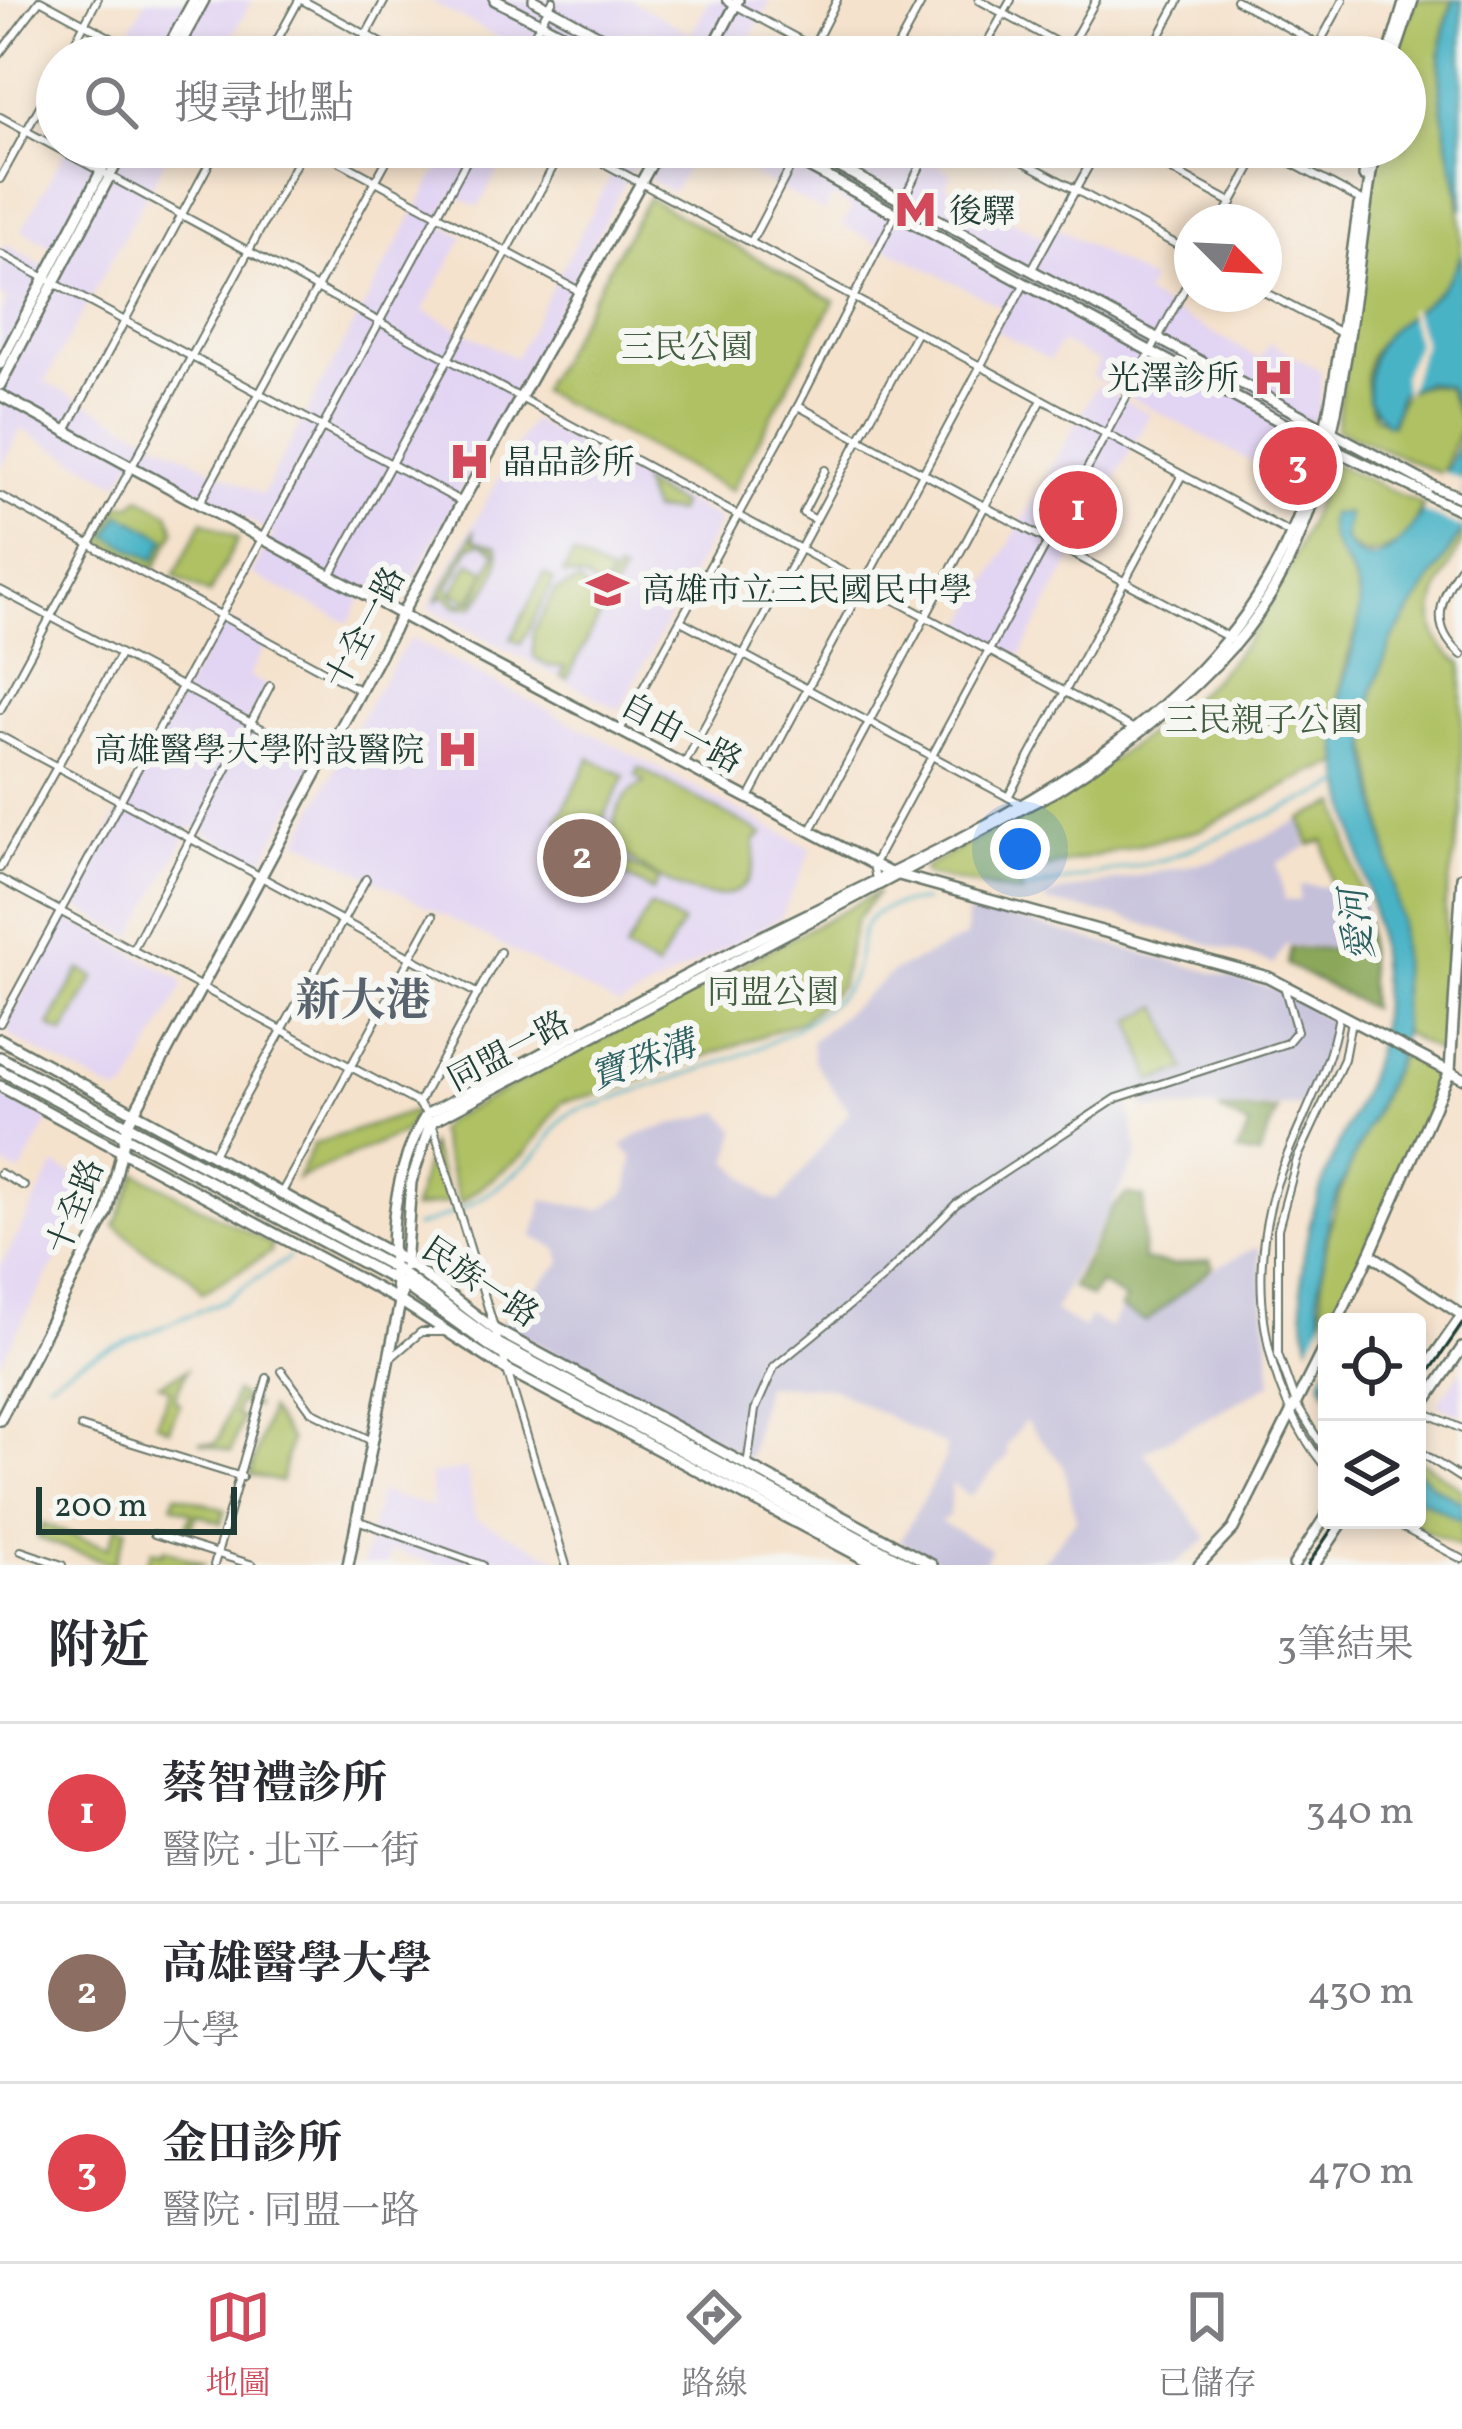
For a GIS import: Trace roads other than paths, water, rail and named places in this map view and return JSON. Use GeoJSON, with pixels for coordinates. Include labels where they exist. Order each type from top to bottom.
{"type":"FeatureCollection","features":[{"type":"Feature","properties":{"kind":"street"},"geometry":{"type":"LineString","coordinates":[[0,53],[40,0],[107,36]]}},
{"type":"Feature","properties":{"kind":"street"},"geometry":{"type":"LineString","coordinates":[[78,36],[98,0]]}},
{"type":"Feature","properties":{"kind":"street"},"geometry":{"type":"LineString","coordinates":[[174,36],[194,0]]}},
{"type":"Feature","properties":{"kind":"street"},"geometry":{"type":"LineString","coordinates":[[184,36],[204,0]]}},
{"type":"Feature","properties":{"kind":"street"},"geometry":{"type":"LineString","coordinates":[[280,36],[300,0],[370,36]]}},
{"type":"Feature","properties":{"kind":"street"},"geometry":{"type":"LineString","coordinates":[[366,34],[385,0]]}},
{"type":"Feature","properties":{"kind":"street"},"geometry":{"type":"LineString","coordinates":[[495,0],[566,36]]}},
{"type":"Feature","properties":{"kind":"street"},"geometry":{"type":"LineString","coordinates":[[534,0],[551,4],[603,36]]}},
{"type":"Feature","properties":{"kind":"street"},"geometry":{"type":"LineString","coordinates":[[819,36],[837,0]]}},
{"type":"Feature","properties":{"kind":"street"},"geometry":{"type":"LineString","coordinates":[[903,36],[923,0]]}},
{"type":"Feature","properties":{"kind":"street"},"geometry":{"type":"LineString","coordinates":[[979,0],[1040,36]]}},
{"type":"Feature","properties":{"kind":"street"},"geometry":{"type":"LineString","coordinates":[[991,36],[1011,0]]}},
{"type":"Feature","properties":{"kind":"street"},"geometry":{"type":"LineString","coordinates":[[1076,36],[1096,0]]}},
{"type":"Feature","properties":{"kind":"street"},"geometry":{"type":"LineString","coordinates":[[1159,36],[1179,0]]}},
{"type":"Feature","properties":{"kind":"street"},"geometry":{"type":"LineString","coordinates":[[1235,0],[1302,36]]}},
{"type":"Feature","properties":{"kind":"street"},"geometry":{"type":"LineString","coordinates":[[1254,10],[1259,0]]}},
{"type":"Feature","properties":{"kind":"street"},"geometry":{"type":"LineString","coordinates":[[1323,36],[1343,0]]}},
{"type":"Feature","properties":{"kind":"street"},"geometry":{"type":"LineString","coordinates":[[1398,36],[1409,0]]}},
{"type":"Feature","properties":{"kind":"street"},"geometry":{"type":"LineString","coordinates":[[718,36],[733,2],[793,36]]}},
{"type":"Feature","properties":{"kind":"street"},"geometry":{"type":"LineString","coordinates":[[534,36],[551,4]]}},
{"type":"Feature","properties":{"kind":"street"},"geometry":{"type":"LineString","coordinates":[[0,178],[36,114]]}},
{"type":"Feature","properties":{"kind":"street"},"geometry":{"type":"LineString","coordinates":[[0,117],[36,135]]}},
{"type":"Feature","properties":{"kind":"street"},"geometry":{"type":"LineString","coordinates":[[97,168],[1138,731]]}},
{"type":"Feature","properties":{"kind":"street"},"geometry":{"type":"LineString","coordinates":[[106,173],[108,168]]}},
{"type":"Feature","properties":{"kind":"street"},"geometry":{"type":"LineString","coordinates":[[0,364],[110,168]]}},
{"type":"Feature","properties":{"kind":"street"},"geometry":{"type":"LineString","coordinates":[[66,431],[207,168]]}},
{"type":"Feature","properties":{"kind":"street"},"geometry":{"type":"LineString","coordinates":[[0,710],[297,168]]}},
{"type":"Feature","properties":{"kind":"street"},"geometry":{"type":"LineString","coordinates":[[350,168],[580,292]]}},
{"type":"Feature","properties":{"kind":"street"},"geometry":{"type":"LineString","coordinates":[[199,503],[382,168]]}},
{"type":"Feature","properties":{"kind":"street"},"geometry":{"type":"LineString","coordinates":[[0,1023],[462,168]]}},
{"type":"Feature","properties":{"kind":"street"},"geometry":{"type":"LineString","coordinates":[[331,574],[553,168]]}},
{"type":"Feature","properties":{"kind":"street"},"geometry":{"type":"LineString","coordinates":[[613,168],[1295,536]]}},
{"type":"Feature","properties":{"kind":"street","name":"十全一路"},"geometry":{"type":"LineString","coordinates":[[127,1138],[131,1118],[322,761],[520,395],[650,168]]}},
{"type":"Feature","properties":{"kind":"street"},"geometry":{"type":"LineString","coordinates":[[751,242],[790,168]]}},
{"type":"Feature","properties":{"kind":"street"},"geometry":{"type":"LineString","coordinates":[[810,168],[1025,282],[1155,344]]}},
{"type":"Feature","properties":{"kind":"street"},"geometry":{"type":"LineString","coordinates":[[842,168],[1033,269],[1427,498],[1462,512]]}},
{"type":"Feature","properties":{"kind":"street"},"geometry":{"type":"LineString","coordinates":[[620,730],[798,406],[919,168]]}},
{"type":"Feature","properties":{"kind":"street"},"geometry":{"type":"LineString","coordinates":[[1040,168],[1174,243]]}},
{"type":"Feature","properties":{"kind":"street"},"geometry":{"type":"LineString","coordinates":[[748,798],[1088,168]]}},
{"type":"Feature","properties":{"kind":"street"},"geometry":{"type":"LineString","coordinates":[[1168,168],[1232,203],[1251,168]]}},
{"type":"Feature","properties":{"kind":"street"},"geometry":{"type":"LineString","coordinates":[[1301,168],[1363,202]]}},
{"type":"Feature","properties":{"kind":"street","name":"同盟一路"},"geometry":{"type":"LineString","coordinates":[[400,1280],[393,1255],[406,1159],[429,1118],[877,884],[901,876],[1023,805],[1138,731],[1233,640],[1295,536],[1327,439],[1369,168]]}},
{"type":"Feature","properties":{"kind":"street"},"geometry":{"type":"LineString","coordinates":[[0,254],[462,502]]}},
{"type":"Feature","properties":{"kind":"street"},"geometry":{"type":"LineString","coordinates":[[0,385],[49,280]]}},
{"type":"Feature","properties":{"kind":"street"},"geometry":{"type":"LineString","coordinates":[[1282,302],[1345,335]]}},
{"type":"Feature","properties":{"kind":"street"},"geometry":{"type":"LineString","coordinates":[[877,884],[873,865],[1174,309]]}},
{"type":"Feature","properties":{"kind":"street"},"geometry":{"type":"LineString","coordinates":[[685,763],[917,332]]}},
{"type":"Feature","properties":{"kind":"street","name":"自由一路"},"geometry":{"type":"LineString","coordinates":[[0,395],[888,872],[1157,943],[1283,983],[1450,1071]]}},
{"type":"Feature","properties":{"kind":"street"},"geometry":{"type":"LineString","coordinates":[[810,831],[1042,400]]}},
{"type":"Feature","properties":{"kind":"street"},"geometry":{"type":"LineString","coordinates":[[798,406],[1233,640]]}},
{"type":"Feature","properties":{"kind":"street"},"geometry":{"type":"LineString","coordinates":[[1327,439],[1462,498]]}},
{"type":"Feature","properties":{"kind":"street"},"geometry":{"type":"LineString","coordinates":[[816,520],[803,513],[825,470]]}},
{"type":"Feature","properties":{"kind":"street"},"geometry":{"type":"LineString","coordinates":[[1008,797],[1182,475]]}},
{"type":"Feature","properties":{"kind":"street"},"geometry":{"type":"LineString","coordinates":[[0,496],[361,691]]}},
{"type":"Feature","properties":{"kind":"street"},"geometry":{"type":"LineString","coordinates":[[1462,564],[1443,596],[1439,614],[1449,644],[1462,655]]}},
{"type":"Feature","properties":{"kind":"street"},"geometry":{"type":"LineString","coordinates":[[0,590],[322,761]]}},
{"type":"Feature","properties":{"kind":"street"},"geometry":{"type":"LineString","coordinates":[[681,621],[1023,805]]}},
{"type":"Feature","properties":{"kind":"street"},"geometry":{"type":"LineString","coordinates":[[0,868],[120,655]]}},
{"type":"Feature","properties":{"kind":"street"},"geometry":{"type":"LineString","coordinates":[[132,950],[271,686]]}},
{"type":"Feature","properties":{"kind":"street"},"geometry":{"type":"LineString","coordinates":[[0,736],[478,994]]}},
{"type":"Feature","properties":{"kind":"street","name":"同盟一路"},"geometry":{"type":"LineString","coordinates":[[877,884],[888,872],[1023,805]]}},
{"type":"Feature","properties":{"kind":"street"},"geometry":{"type":"LineString","coordinates":[[1341,1313],[1450,1071],[1462,877]]}},
{"type":"Feature","properties":{"kind":"street"},"geometry":{"type":"LineString","coordinates":[[0,879],[418,1103],[429,1118],[458,1202],[502,1367],[566,1565]]}},
{"type":"Feature","properties":{"kind":"street"},"geometry":{"type":"LineString","coordinates":[[212,1156],[366,879]]}},
{"type":"Feature","properties":{"kind":"street"},"geometry":{"type":"LineString","coordinates":[[281,1193],[433,916]]}},
{"type":"Feature","properties":{"kind":"street"},"geometry":{"type":"LineString","coordinates":[[418,1103],[500,952]]}},
{"type":"Feature","properties":{"kind":"street"},"geometry":{"type":"LineString","coordinates":[[745,1471],[762,1388],[784,1358],[883,1278],[956,1204],[1099,1107],[1287,1043],[1297,1031],[1283,983]]}},
{"type":"Feature","properties":{"kind":"street"},"geometry":{"type":"LineString","coordinates":[[1318,1453],[1269,1359],[1264,1232],[1280,1174],[1332,1056],[1340,1012]]}},
{"type":"Feature","properties":{"kind":"street"},"geometry":{"type":"LineString","coordinates":[[1318,1443],[1293,1408],[1275,1336],[1278,1219],[1297,1159],[1344,1059],[1352,1017]]}},
{"type":"Feature","properties":{"kind":"street","name":"民族一路"},"geometry":{"type":"LineString","coordinates":[[0,1040],[393,1267]]}},
{"type":"Feature","properties":{"kind":"street","name":"民族一路"},"geometry":{"type":"LineString","coordinates":[[0,1057],[281,1193],[405,1261],[496,1340],[932,1565]]}},
{"type":"Feature","properties":{"kind":"street","name":"民族一路"},"geometry":{"type":"LineString","coordinates":[[0,1070],[400,1280],[496,1340],[893,1565]]}},
{"type":"Feature","properties":{"kind":"street"},"geometry":{"type":"LineString","coordinates":[[1450,1071],[1462,1078]]}},
{"type":"Feature","properties":{"kind":"street","name":"民族一路"},"geometry":{"type":"LineString","coordinates":[[0,1086],[400,1301],[502,1367],[876,1565]]}},
{"type":"Feature","properties":{"kind":"street","name":"同盟一路"},"geometry":{"type":"LineString","coordinates":[[400,1301],[411,1182],[429,1118]]}},
{"type":"Feature","properties":{"kind":"street","name":"十全路"},"geometry":{"type":"LineString","coordinates":[[0,1420],[104,1220],[127,1138]]}},
{"type":"Feature","properties":{"kind":"street"},"geometry":{"type":"LineString","coordinates":[[0,1173],[24,1186]]}},
{"type":"Feature","properties":{"kind":"street"},"geometry":{"type":"LineString","coordinates":[[1370,1254],[1462,1316],[1426,1367]]}},
{"type":"Feature","properties":{"kind":"street"},"geometry":{"type":"LineString","coordinates":[[347,1565],[376,1442],[400,1301]]}},
{"type":"Feature","properties":{"kind":"street","name":"民族一路"},"geometry":{"type":"LineString","coordinates":[[393,1356],[421,1332],[446,1332]]}},
{"type":"Feature","properties":{"kind":"street"},"geometry":{"type":"LineString","coordinates":[[1426,1400],[1462,1348]]}},
{"type":"Feature","properties":{"kind":"street"},"geometry":{"type":"LineString","coordinates":[[1199,1565],[1233,1529],[1318,1359]]}},
{"type":"Feature","properties":{"kind":"street"},"geometry":{"type":"LineString","coordinates":[[283,1371],[311,1411],[376,1442]]}},
{"type":"Feature","properties":{"kind":"street"},"geometry":{"type":"LineString","coordinates":[[214,1565],[267,1378]]}},
{"type":"Feature","properties":{"kind":"street"},"geometry":{"type":"LineString","coordinates":[[1426,1415],[1462,1429]]}},
{"type":"Feature","properties":{"kind":"street"},"geometry":{"type":"LineString","coordinates":[[81,1427],[242,1477]]}},
{"type":"Feature","properties":{"kind":"street"},"geometry":{"type":"LineString","coordinates":[[1426,1456],[1462,1479]]}},
{"type":"Feature","properties":{"kind":"street","name":"民族一路"},"geometry":{"type":"LineString","coordinates":[[745,1471],[910,1565]]}},
{"type":"Feature","properties":{"kind":"street"},"geometry":{"type":"LineString","coordinates":[[357,1520],[482,1565]]}},
{"type":"Feature","properties":{"kind":"street"},"geometry":{"type":"LineString","coordinates":[[1294,1565],[1318,1528]]}},
{"type":"Feature","properties":{"kind":"street"},"geometry":{"type":"LineString","coordinates":[[1314,1565],[1338,1529]]}},
{"type":"Feature","properties":{"kind":"street"},"geometry":{"type":"LineString","coordinates":[[1406,1529],[1462,1559]]}},
{"type":"Feature","properties":{"kind":"street"},"geometry":{"type":"LineString","coordinates":[[154,1534],[253,1565]]}},
{"type":"Feature","properties":{"kind":"street"},"geometry":{"type":"LineString","coordinates":[[21,1551],[62,1565]]}},
{"type":"Feature","properties":{"kind":"water"},"geometry":{"type":"Polygon","coordinates":[[[1454,0],[1462,0],[1462,209],[1441,78],[1441,52],[1454,0]]]}},
{"type":"Feature","properties":{"kind":"water"},"geometry":{"type":"Polygon","coordinates":[[[1462,253],[1462,418],[1447,386],[1426,382],[1400,394],[1391,424],[1386,424],[1368,400],[1377,348],[1388,332],[1434,296],[1462,253]]]}},
{"type":"Feature","properties":{"kind":"water","name":"愛河"},"geometry":{"type":"Polygon","coordinates":[[[1462,428],[1462,531],[1392,640],[1373,690],[1368,751],[1400,921],[1403,1032],[1396,1062],[1330,1211],[1318,1297],[1318,1370],[1305,1324],[1303,1260],[1318,1196],[1373,1062],[1381,1018],[1378,944],[1347,802],[1337,730],[1359,596],[1331,537],[1330,514],[1348,514],[1344,539],[1361,556],[1378,557],[1412,527],[1459,445],[1462,428]]]}},
{"type":"Feature","properties":{"kind":"water"},"geometry":{"type":"Polygon","coordinates":[[[120,514],[166,538],[154,560],[108,536],[120,514]]]}},
{"type":"Feature","properties":{"kind":"water"},"geometry":{"type":"Polygon","coordinates":[[[1426,1479],[1462,1502],[1462,1521],[1426,1502],[1426,1479]]]}},
{"type":"Feature","properties":{"kind":"waterway","name":"寶珠溝"},"geometry":{"type":"LineString","coordinates":[[1024,890],[1166,859],[1345,783]]}},
{"type":"Feature","properties":{"kind":"waterway","name":"寶珠溝"},"geometry":{"type":"LineString","coordinates":[[415,1227],[462,1209],[504,1183],[540,1151],[571,1113],[724,1062],[811,1019],[849,983],[866,924],[876,913],[924,901]]}},
{"type":"Feature","properties":{"kind":"waterway","name":"寶珠溝"},"geometry":{"type":"LineString","coordinates":[[48,1382],[83,1360],[223,1301],[289,1258]]}},
{"type":"Feature","properties":{"kind":"tram line"},"geometry":{"type":"LineString","coordinates":[[1426,1377],[1462,1324]]}},
{"type":"Feature","properties":{"kind":"tram line"},"geometry":{"type":"LineString","coordinates":[[1308,1565],[1332,1529]]}},
{"type":"Feature","properties":{"kind":"place","name":"後驛"},"geometry":{"type":"Point","coordinates":[915,210]}},
{"type":"Feature","properties":{"kind":"place","name":"光澤診所"},"geometry":{"type":"Point","coordinates":[1273,377]}},
{"type":"Feature","properties":{"kind":"place","name":"晶品診所"},"geometry":{"type":"Point","coordinates":[469,461]}},
{"type":"Feature","properties":{"kind":"place","name":"金田診所"},"geometry":{"type":"Point","coordinates":[1298,466]}},
{"type":"Feature","properties":{"kind":"place","name":"蔡智禮診所"},"geometry":{"type":"Point","coordinates":[1078,510]}},
{"type":"Feature","properties":{"kind":"place","name":"高雄市立三民國民中學"},"geometry":{"type":"Point","coordinates":[608,589]}},
{"type":"Feature","properties":{"kind":"place","name":"高雄醫學大學附設醫院"},"geometry":{"type":"Point","coordinates":[458,749]}},
{"type":"Feature","properties":{"kind":"place","name":"高雄醫學大學"},"geometry":{"type":"Point","coordinates":[582,858]}},
{"type":"Feature","properties":{"kind":"district","name":"新大港"},"geometry":{"type":"Point","coordinates":[363,999]}},
{"type":"Feature","properties":{"kind":"park label","name":"三民公園"},"geometry":{"type":"Point","coordinates":[687,346]}},
{"type":"Feature","properties":{"kind":"park label","name":"三民親子公園"},"geometry":{"type":"Point","coordinates":[1264,719]}},
{"type":"Feature","properties":{"kind":"park label","name":"同盟公園"},"geometry":{"type":"Point","coordinates":[773,991]}}]}
